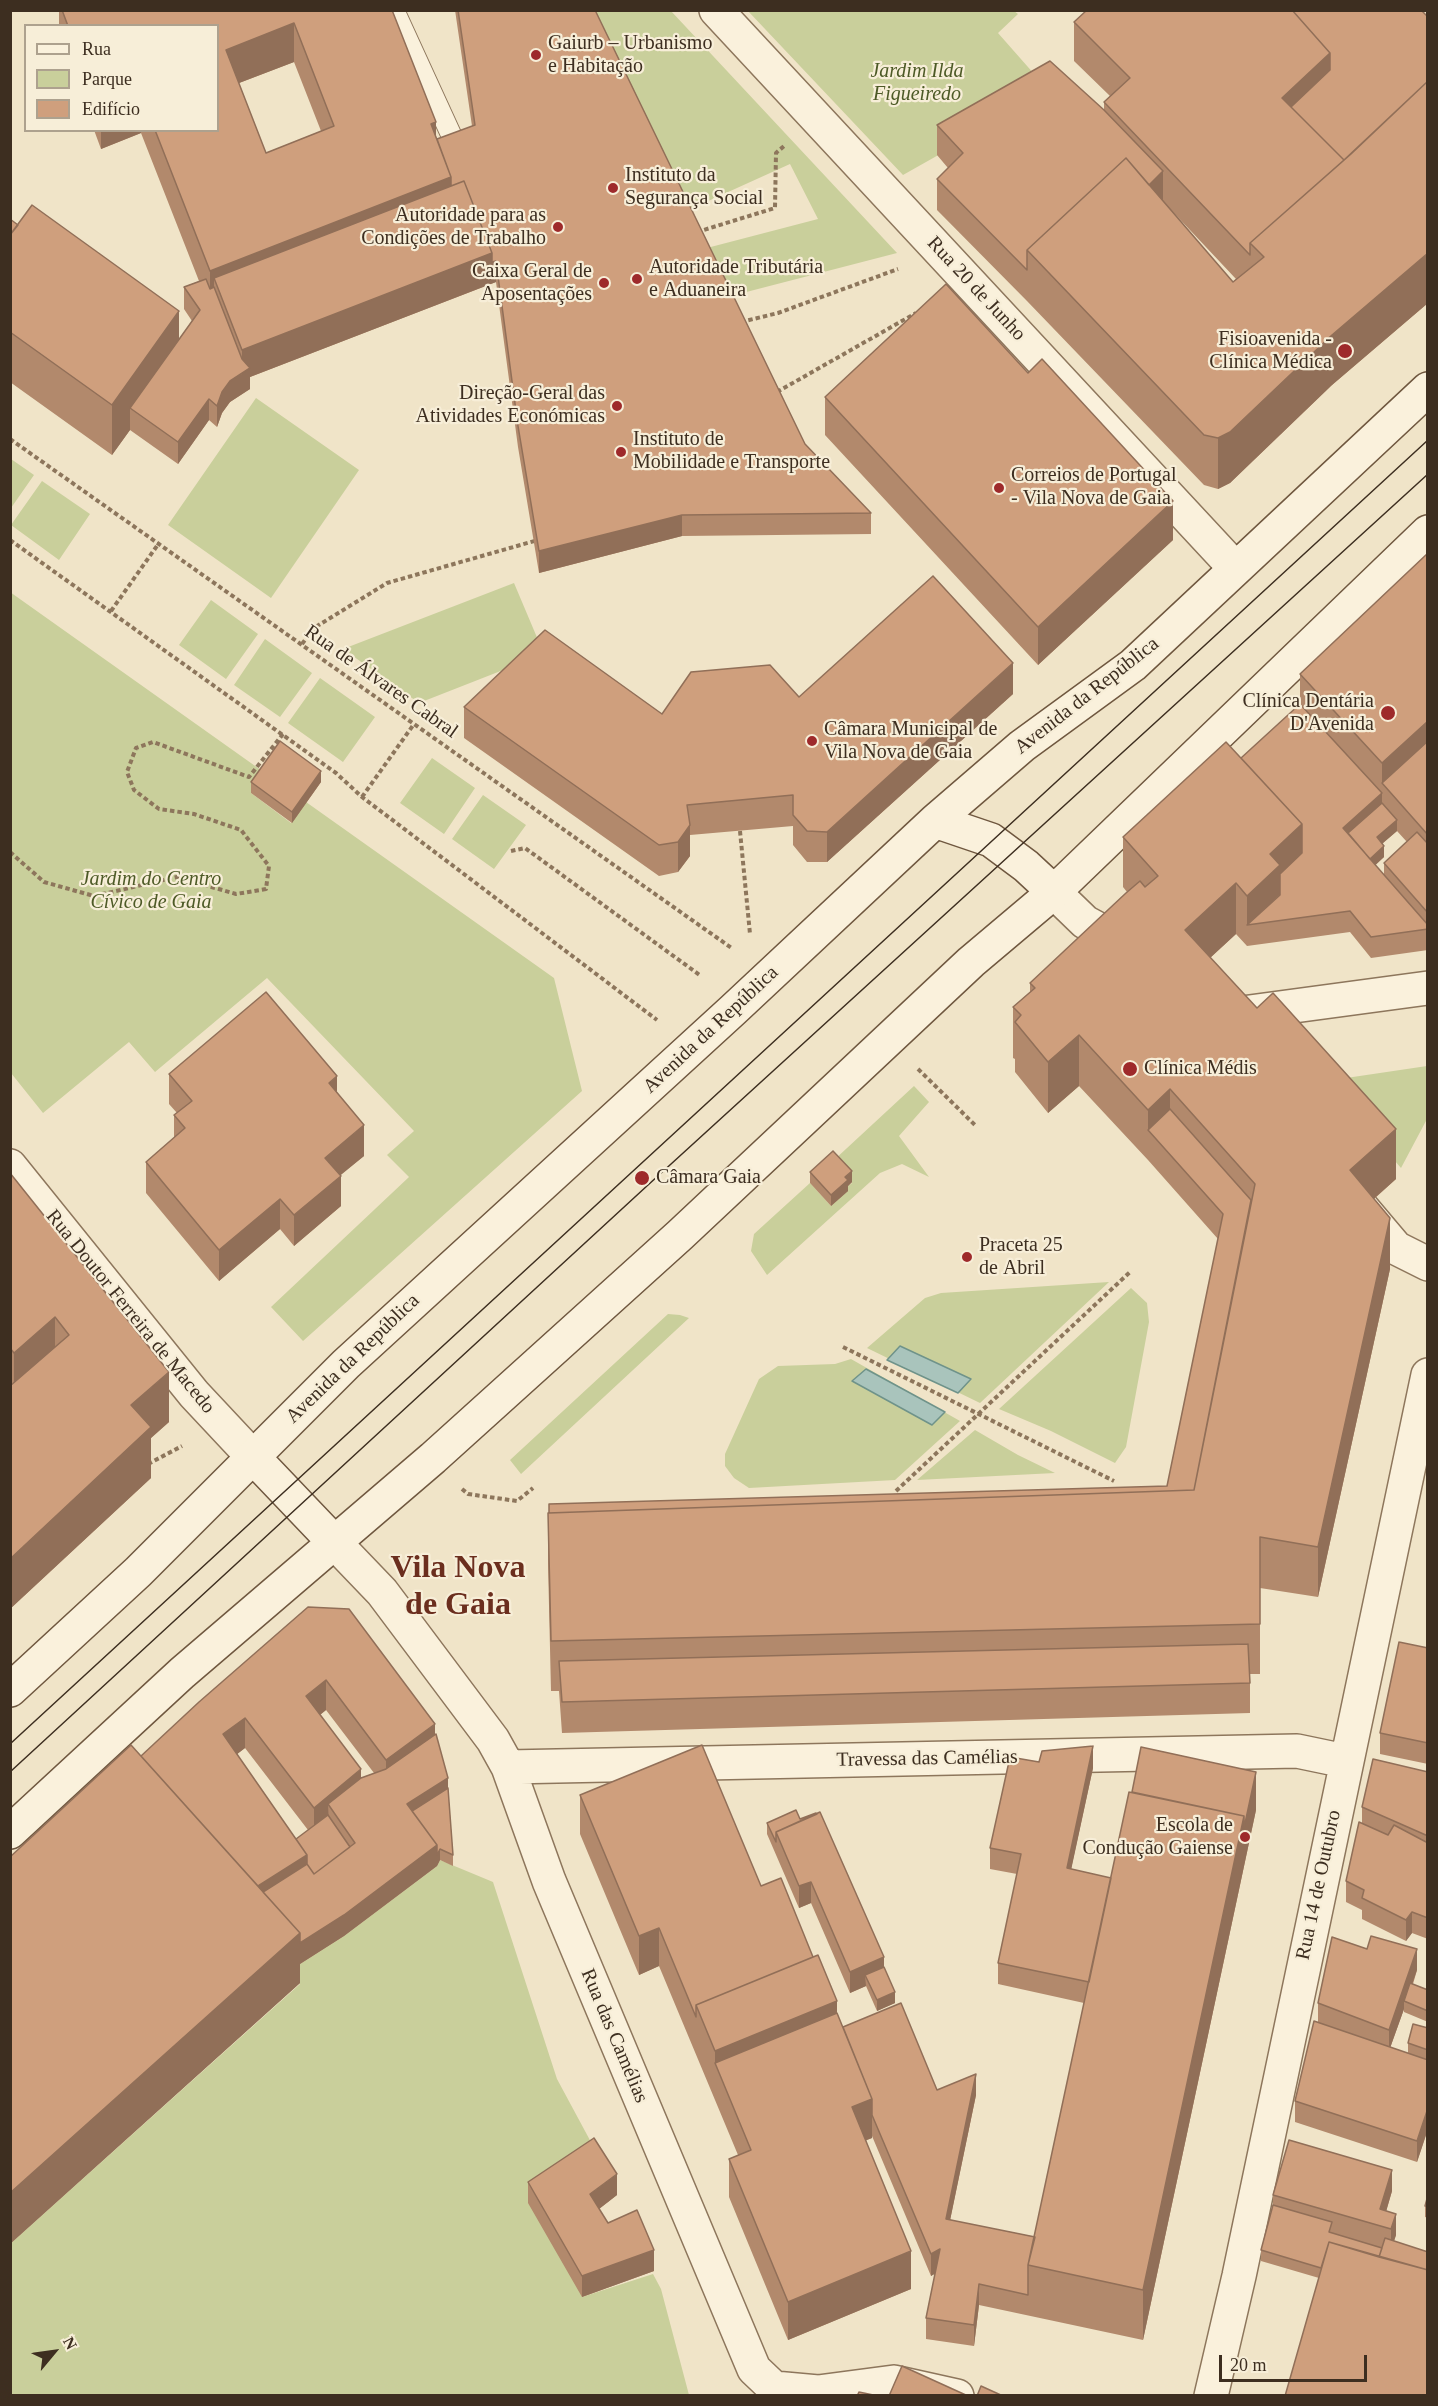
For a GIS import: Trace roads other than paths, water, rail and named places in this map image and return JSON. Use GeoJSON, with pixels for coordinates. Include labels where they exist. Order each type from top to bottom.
{"type":"FeatureCollection","features":[{"type":"Feature","properties":{"kind":"street","name":"Rua 20 de Junho"},"geometry":{"type":"LineString","coordinates":[[716,10],[1235,568]]}},
{"type":"Feature","properties":{"kind":"street","name":"Avenida da República"},"geometry":{"type":"LineString","coordinates":[[10,1690],[138,1572],[363,1348],[733,1010],[935,821],[1022,746],[1133,665],[1428,389]]}},
{"type":"Feature","properties":{"kind":"street"},"geometry":{"type":"LineString","coordinates":[[10,1832],[182,1673],[433,1458],[680,1235],[971,962],[1054,892],[1428,532]]}},
{"type":"Feature","properties":{"kind":"street"},"geometry":{"type":"LineString","coordinates":[[935,821],[991,840],[1026,866],[1085,922],[1126,944]]}},
{"type":"Feature","properties":{"kind":"street"},"geometry":{"type":"LineString","coordinates":[[1219,1016],[1428,988]]}},
{"type":"Feature","properties":{"kind":"street","name":"Rua Doutor Ferreira de Macedo"},"geometry":{"type":"LineString","coordinates":[[10,1166],[194,1394],[335,1542]]}},
{"type":"Feature","properties":{"kind":"street"},"geometry":{"type":"LineString","coordinates":[[1363,1209],[1396,1248],[1428,1264]]}},
{"type":"Feature","properties":{"kind":"street","name":"Rua 14 de Outubro"},"geometry":{"type":"LineString","coordinates":[[1210,2396],[1239,2276],[1345,1761],[1428,1375]]}},
{"type":"Feature","properties":{"kind":"street","name":"Rua das Camélias"},"geometry":{"type":"LineString","coordinates":[[335,1542],[382,1592],[493,1740],[508,1767],[549,1881],[754,2369],[774,2388],[818,2392],[894,2382],[957,2396]]}},
{"type":"Feature","properties":{"kind":"street","name":"Travessa das Camélias"},"geometry":{"type":"LineString","coordinates":[[508,1767],[1297,1751],[1345,1761]]}},
{"type":"Feature","properties":{"kind":"lane"},"geometry":{"type":"LineString","coordinates":[[394,10],[454,141]]}},
{"type":"Feature","properties":{"kind":"water"},"geometry":{"type":"Polygon","coordinates":[[[900,1346],[971,1379],[958,1393],[887,1360],[900,1346]]]}},
{"type":"Feature","properties":{"kind":"water"},"geometry":{"type":"Polygon","coordinates":[[[866,1369],[945,1412],[932,1425],[852,1381],[866,1369]]]}},
{"type":"Feature","properties":{"kind":"tram line"},"geometry":{"type":"LineString","coordinates":[[10,1744],[1428,440]]}},
{"type":"Feature","properties":{"kind":"tram line"},"geometry":{"type":"LineString","coordinates":[[10,1772],[648,1185],[1428,474]]}},
{"type":"Feature","properties":{"kind":"place","name":"Gaiurb – Urbanismo e Habitação"},"geometry":{"type":"Point","coordinates":[536,55]}},
{"type":"Feature","properties":{"kind":"place","name":"Instituto da Segurança Social"},"geometry":{"type":"Point","coordinates":[613,188]}},
{"type":"Feature","properties":{"kind":"place","name":"Autoridade para as Condições de Trabalho"},"geometry":{"type":"Point","coordinates":[558,227]}},
{"type":"Feature","properties":{"kind":"place","name":"Autoridade Tributária e Aduaneira"},"geometry":{"type":"Point","coordinates":[637,279]}},
{"type":"Feature","properties":{"kind":"place","name":"Caixa Geral de Aposentações"},"geometry":{"type":"Point","coordinates":[604,283]}},
{"type":"Feature","properties":{"kind":"place","name":"Fisioavenida - Clínica Médica"},"geometry":{"type":"Point","coordinates":[1345,351]}},
{"type":"Feature","properties":{"kind":"place","name":"Direção-Geral das Atividades Económicas"},"geometry":{"type":"Point","coordinates":[617,406]}},
{"type":"Feature","properties":{"kind":"place","name":"Instituto de Mobilidade e Transporte"},"geometry":{"type":"Point","coordinates":[621,452]}},
{"type":"Feature","properties":{"kind":"place","name":"Correios de Portugal - Vila Nova de Gaia"},"geometry":{"type":"Point","coordinates":[999,488]}},
{"type":"Feature","properties":{"kind":"place","name":"Clínica Dentária D'Avenida"},"geometry":{"type":"Point","coordinates":[1388,713]}},
{"type":"Feature","properties":{"kind":"place","name":"Câmara Municipal de Vila Nova de Gaia"},"geometry":{"type":"Point","coordinates":[812,741]}},
{"type":"Feature","properties":{"kind":"place","name":"Clínica Médis"},"geometry":{"type":"Point","coordinates":[1130,1069]}},
{"type":"Feature","properties":{"kind":"place","name":"Câmara Gaia"},"geometry":{"type":"Point","coordinates":[642,1178]}},
{"type":"Feature","properties":{"kind":"place","name":"Praceta 25 de Abril"},"geometry":{"type":"Point","coordinates":[967,1257]}},
{"type":"Feature","properties":{"kind":"place","name":"Escola de Condução Gaiense"},"geometry":{"type":"Point","coordinates":[1245,1837]}},
{"type":"Feature","properties":{"kind":"district","name":"Vila Nova de Gaia"},"geometry":{"type":"Point","coordinates":[458,1588]}},
{"type":"Feature","properties":{"kind":"park label","name":"Jardim Ilda Figueiredo"},"geometry":{"type":"Point","coordinates":[917,84]}},
{"type":"Feature","properties":{"kind":"park label","name":"Jardim do Centro Cívico de Gaia"},"geometry":{"type":"Point","coordinates":[151,892]}}]}
